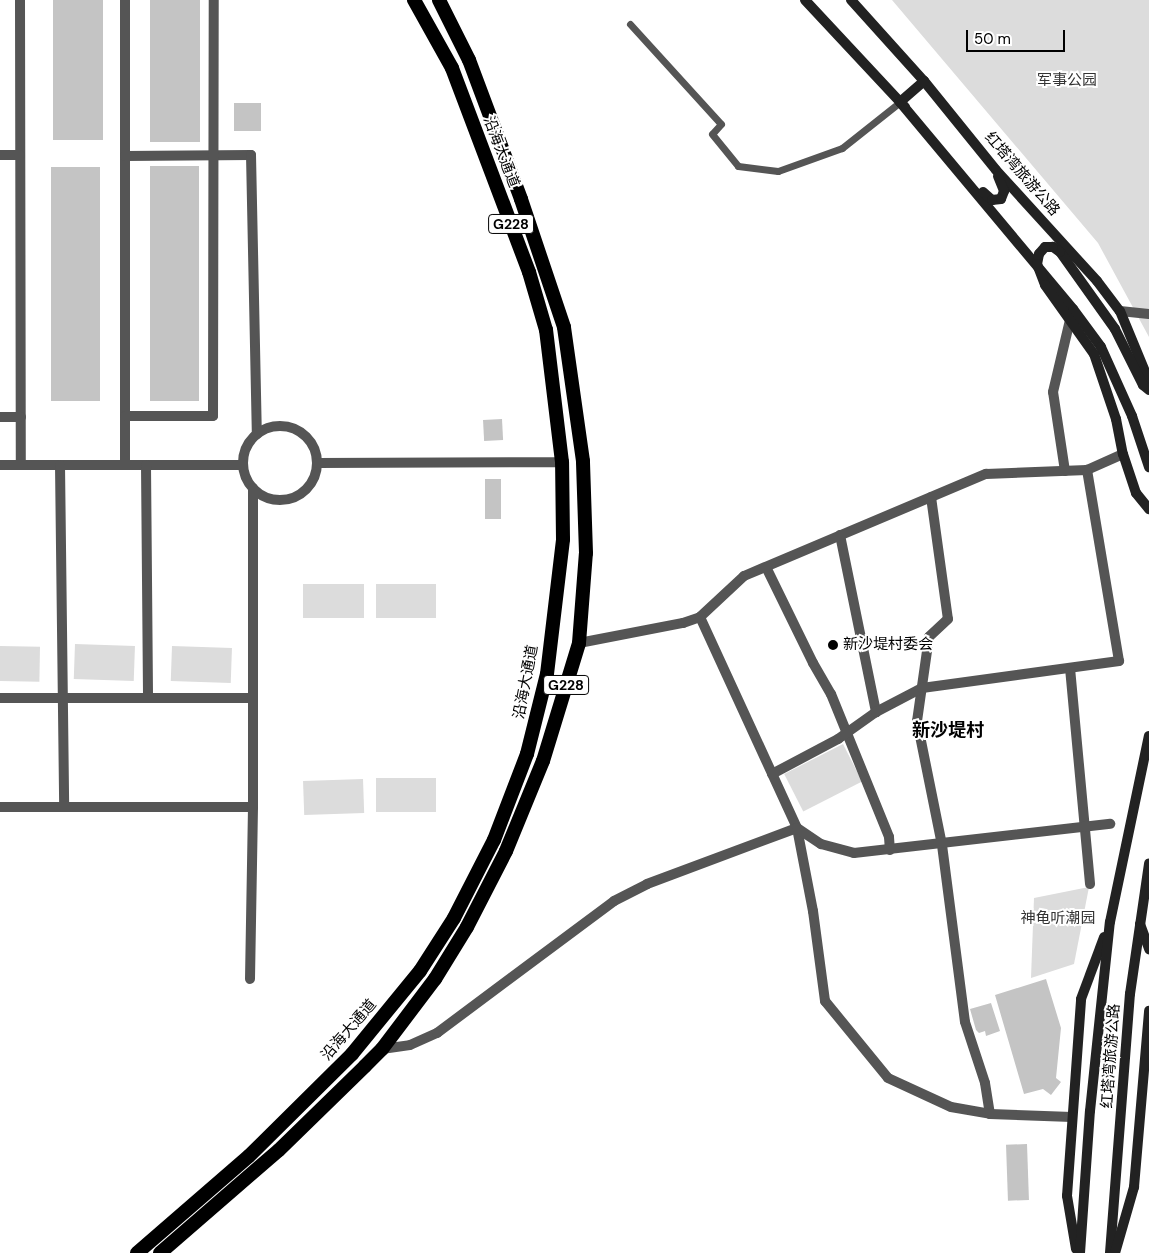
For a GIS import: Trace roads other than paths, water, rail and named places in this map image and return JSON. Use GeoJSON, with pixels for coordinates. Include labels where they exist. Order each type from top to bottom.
{"type":"FeatureCollection","features":[{"type":"Feature","properties":{"kind":"highway","name":"沿海大通道"},"geometry":{"type":"LineString","coordinates":[[137,1253],[249,1156],[352,1054],[420,971],[454,918],[494,840],[527,754],[547,674],[563,539],[562,462],[546,330],[529,272],[452,68],[414,0]]}},
{"type":"Feature","properties":{"kind":"highway","name":"沿海大通道"},"geometry":{"type":"LineString","coordinates":[[160,1253],[280,1150],[382,1049],[435,979],[467,927],[506,851],[543,761],[579,643],[586,553],[583,461],[564,328],[521,199],[469,60],[439,0]]}},
{"type":"Feature","properties":{"kind":"highway"},"geometry":{"type":"LineString","coordinates":[[562,462],[583,461]]}},
{"type":"Feature","properties":{"kind":"highway"},"geometry":{"type":"LineString","coordinates":[[537,714],[556,719]]}},
{"type":"Feature","properties":{"kind":"main road"},"geometry":{"type":"LineString","coordinates":[[805,0],[951,154],[984,194],[992,200],[1001,199],[1004,191],[996,170]]}},
{"type":"Feature","properties":{"kind":"main road","name":"红塔湾旅游公路"},"geometry":{"type":"LineString","coordinates":[[851,0],[924,81],[996,170],[1097,281],[1120,311],[1149,381]]}},
{"type":"Feature","properties":{"kind":"main road"},"geometry":{"type":"LineString","coordinates":[[900,102],[924,81]]}},
{"type":"Feature","properties":{"kind":"main road"},"geometry":{"type":"LineString","coordinates":[[900,102],[1037,264],[1101,346],[1132,416],[1149,467]]}},
{"type":"Feature","properties":{"kind":"main road"},"geometry":{"type":"LineString","coordinates":[[1149,390],[1143,385],[1115,329],[1060,252],[1053,247],[1045,247],[1039,254],[1037,264],[1046,285],[1094,354],[1116,419],[1123,454],[1136,493],[1149,509]]}},
{"type":"Feature","properties":{"kind":"main road"},"geometry":{"type":"LineString","coordinates":[[1078,1253],[1090,1111],[1110,922],[1149,736]]}},
{"type":"Feature","properties":{"kind":"main road","name":"红塔湾旅游公路"},"geometry":{"type":"LineString","coordinates":[[1110,1253],[1130,994],[1149,863]]}},
{"type":"Feature","properties":{"kind":"main road"},"geometry":{"type":"LineString","coordinates":[[1078,1253],[1067,1196],[1081,999],[1110,922]]}},
{"type":"Feature","properties":{"kind":"main road"},"geometry":{"type":"LineString","coordinates":[[1140,922],[1149,949]]}},
{"type":"Feature","properties":{"kind":"main road"},"geometry":{"type":"LineString","coordinates":[[1115,1253],[1134,1187],[1149,1011]]}},
{"type":"Feature","properties":{"kind":"street"},"geometry":{"type":"LineString","coordinates":[[20,0],[21,465]]}},
{"type":"Feature","properties":{"kind":"street"},"geometry":{"type":"LineString","coordinates":[[125,0],[125,465]]}},
{"type":"Feature","properties":{"kind":"street"},"geometry":{"type":"LineString","coordinates":[[125,416],[213,416],[214,0]]}},
{"type":"Feature","properties":{"kind":"street"},"geometry":{"type":"LineString","coordinates":[[0,155],[20,155]]}},
{"type":"Feature","properties":{"kind":"street"},"geometry":{"type":"LineString","coordinates":[[125,156],[251,155],[258,434]]}},
{"type":"Feature","properties":{"kind":"street"},"geometry":{"type":"LineString","coordinates":[[1120,311],[1149,314]]}},
{"type":"Feature","properties":{"kind":"street"},"geometry":{"type":"LineString","coordinates":[[1065,471],[1054,392],[1070,320]]}},
{"type":"Feature","properties":{"kind":"street"},"geometry":{"type":"LineString","coordinates":[[0,417],[20,417]]}},
{"type":"Feature","properties":{"kind":"street"},"geometry":{"type":"LineString","coordinates":[[280,426],[291,427],[302,432],[316,452],[318,463],[315,476],[308,487],[293,497],[274,500],[262,496],[253,488],[246,477],[243,465],[244,453],[249,442],[258,434],[268,428],[280,426]]}},
{"type":"Feature","properties":{"kind":"street"},"geometry":{"type":"LineString","coordinates":[[579,643],[683,623],[700,617],[744,576],[986,474],[1087,470],[1123,454]]}},
{"type":"Feature","properties":{"kind":"street"},"geometry":{"type":"LineString","coordinates":[[318,463],[562,462]]}},
{"type":"Feature","properties":{"kind":"street"},"geometry":{"type":"LineString","coordinates":[[0,465],[243,465]]}},
{"type":"Feature","properties":{"kind":"street"},"geometry":{"type":"LineString","coordinates":[[60,465],[64,807]]}},
{"type":"Feature","properties":{"kind":"street"},"geometry":{"type":"LineString","coordinates":[[146,465],[148,698]]}},
{"type":"Feature","properties":{"kind":"street"},"geometry":{"type":"LineString","coordinates":[[772,774],[847,732],[876,712],[922,688],[1119,661],[1087,470]]}},
{"type":"Feature","properties":{"kind":"street"},"geometry":{"type":"LineString","coordinates":[[250,979],[253,807],[253,488]]}},
{"type":"Feature","properties":{"kind":"street"},"geometry":{"type":"LineString","coordinates":[[932,497],[948,619],[929,637],[917,722],[942,844],[965,1022],[986,1083],[990,1114]]}},
{"type":"Feature","properties":{"kind":"street"},"geometry":{"type":"LineString","coordinates":[[840,536],[876,712]]}},
{"type":"Feature","properties":{"kind":"street"},"geometry":{"type":"LineString","coordinates":[[766,567],[813,663],[831,694],[888,837],[890,850]]}},
{"type":"Feature","properties":{"kind":"street"},"geometry":{"type":"LineString","coordinates":[[700,617],[797,828],[813,911],[824,1001],[888,1078],[951,1107],[990,1114],[1072,1118]]}},
{"type":"Feature","properties":{"kind":"street"},"geometry":{"type":"LineString","coordinates":[[1070,668],[1090,884]]}},
{"type":"Feature","properties":{"kind":"street"},"geometry":{"type":"LineString","coordinates":[[0,698],[253,698]]}},
{"type":"Feature","properties":{"kind":"street"},"geometry":{"type":"LineString","coordinates":[[0,807],[253,807]]}},
{"type":"Feature","properties":{"kind":"street"},"geometry":{"type":"LineString","coordinates":[[797,828],[821,844],[854,853],[1110,824]]}},
{"type":"Feature","properties":{"kind":"street"},"geometry":{"type":"LineString","coordinates":[[382,1049],[410,1045],[437,1033],[614,901],[647,884],[797,828]]}},
{"type":"Feature","properties":{"kind":"lane"},"geometry":{"type":"LineString","coordinates":[[630,24],[722,124],[712,134],[738,166],[778,170],[842,148],[900,102]]}},
{"type":"Feature","properties":{"kind":"place","name":"新沙堤村委会"},"geometry":{"type":"Point","coordinates":[833,645]}},
{"type":"Feature","properties":{"kind":"district","name":"新沙堤村"},"geometry":{"type":"Point","coordinates":[948,730]}},
{"type":"Feature","properties":{"kind":"park label","name":"军事公园"},"geometry":{"type":"Point","coordinates":[1067,81]}},
{"type":"Feature","properties":{"kind":"park label","name":"神龟听潮园"},"geometry":{"type":"Point","coordinates":[1058,919]}}]}
